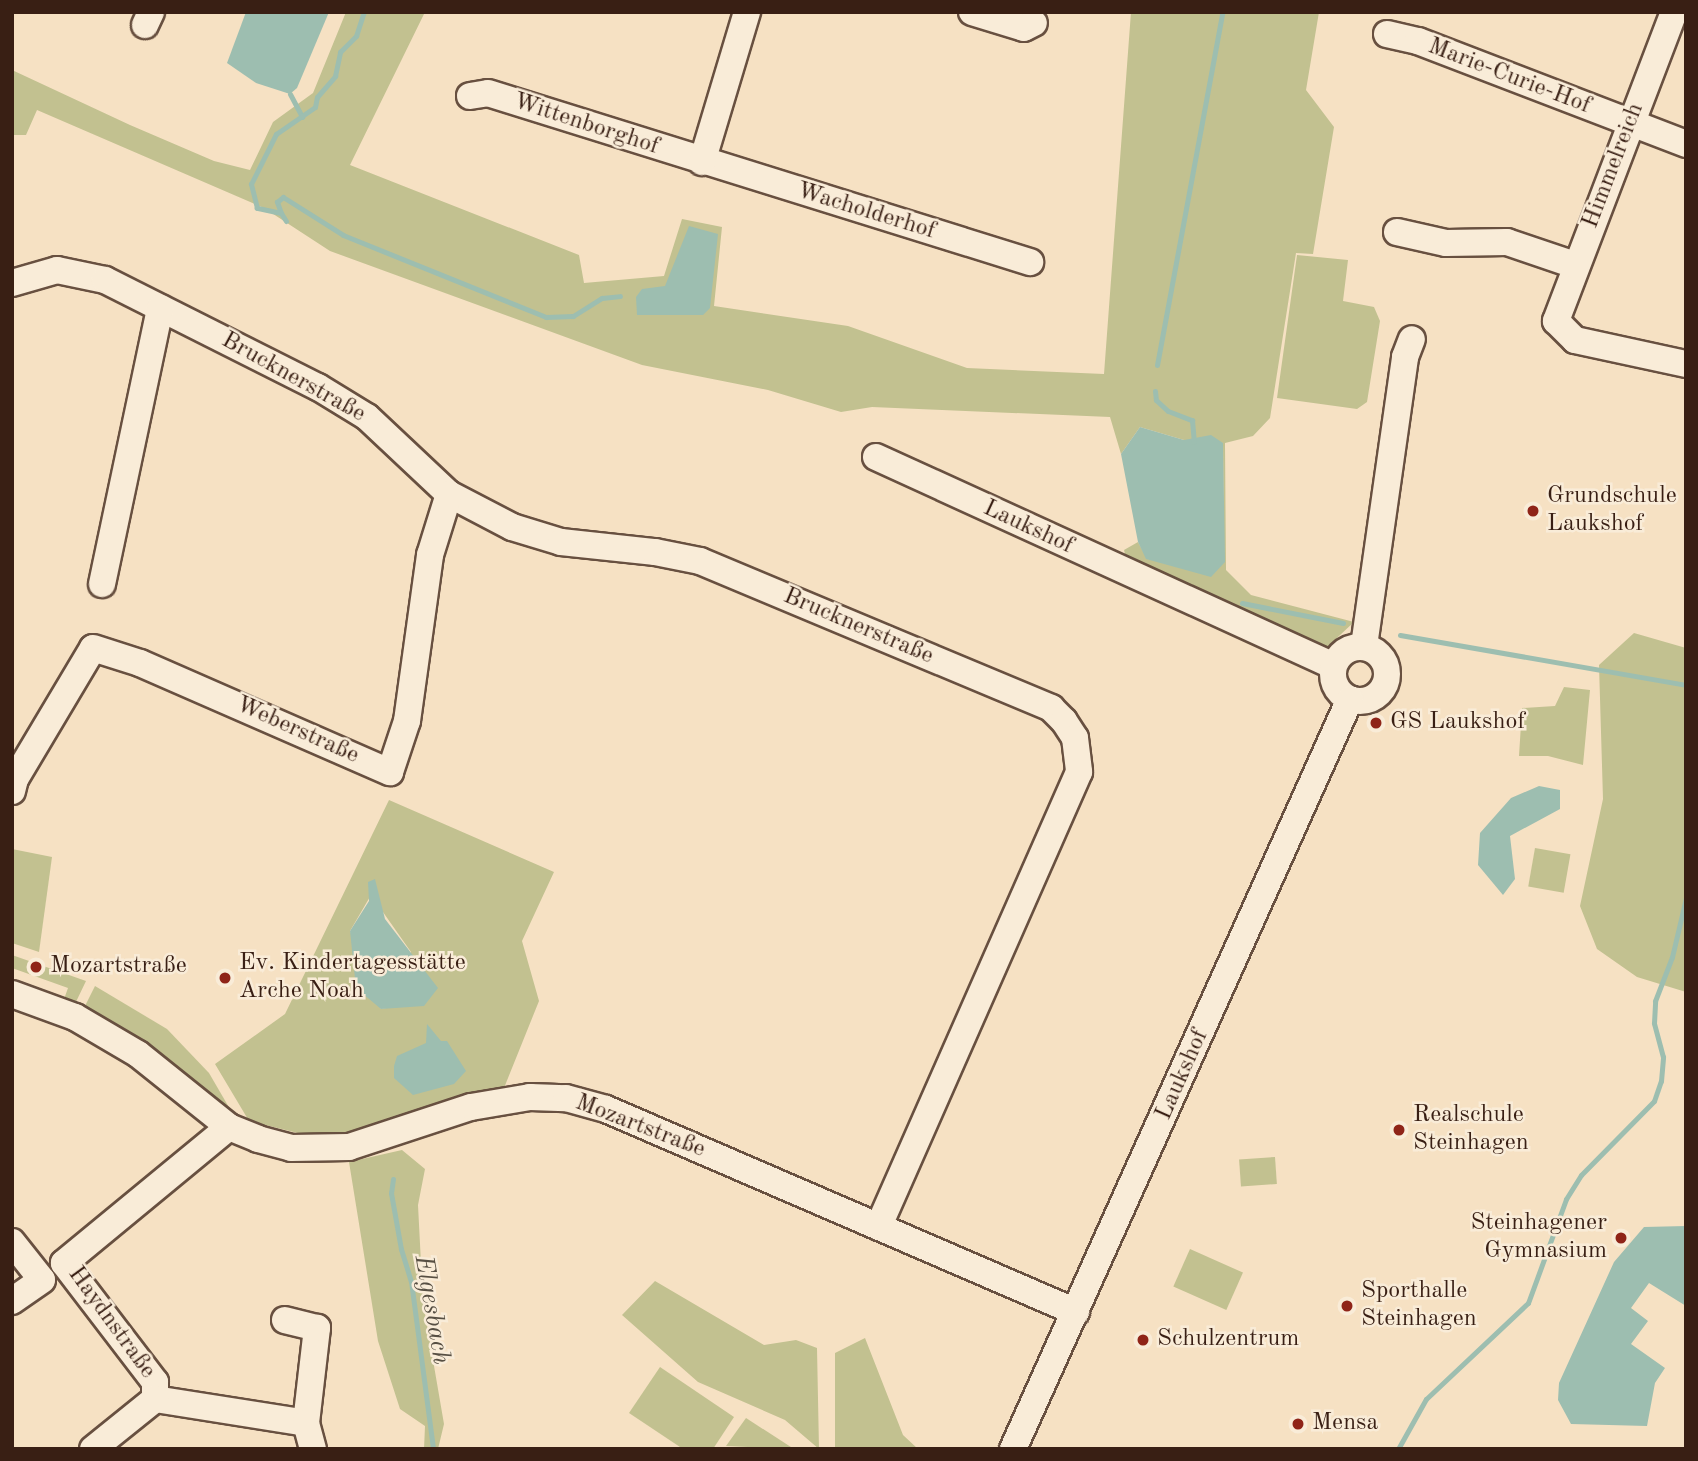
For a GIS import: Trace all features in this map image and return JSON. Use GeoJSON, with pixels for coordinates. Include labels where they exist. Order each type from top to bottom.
{"type":"FeatureCollection","features":[{"type":"Feature","properties":{"kind":"street"},"geometry":{"type":"LineString","coordinates":[[702,162],[747,12]]}},
{"type":"Feature","properties":{"kind":"street"},"geometry":{"type":"LineString","coordinates":[[972,12],[1024,28],[1034,23]]}},
{"type":"Feature","properties":{"kind":"street","name":"Himmelreich"},"geometry":{"type":"LineString","coordinates":[[1674,12],[1575,265],[1556,321],[1574,340],[1686,364]]}},
{"type":"Feature","properties":{"kind":"street","name":"Marie-Curie-Hof"},"geometry":{"type":"LineString","coordinates":[[1387,34],[1418,41],[1686,144]]}},
{"type":"Feature","properties":{"kind":"street","name":"Wittenborghof"},"geometry":{"type":"LineString","coordinates":[[470,96],[488,93],[702,162]]}},
{"type":"Feature","properties":{"kind":"street","name":"Wacholderhof"},"geometry":{"type":"LineString","coordinates":[[702,162],[1030,262]]}},
{"type":"Feature","properties":{"kind":"street"},"geometry":{"type":"LineString","coordinates":[[1397,232],[1446,243],[1507,242],[1575,265]]}},
{"type":"Feature","properties":{"kind":"street","name":"Brucknerstraße"},"geometry":{"type":"LineString","coordinates":[[13,280],[49,271],[80,271],[160,308],[318,387],[367,417],[449,494],[512,527],[561,542],[655,552],[700,561],[1051,708],[1075,738],[1079,772],[878,1227]]}},
{"type":"Feature","properties":{"kind":"street"},"geometry":{"type":"LineString","coordinates":[[102,584],[160,308]]}},
{"type":"Feature","properties":{"kind":"street"},"geometry":{"type":"LineString","coordinates":[[1364,646],[1405,357],[1412,339]]}},
{"type":"Feature","properties":{"kind":"street","name":"Laukshof"},"geometry":{"type":"LineString","coordinates":[[876,457],[1334,666]]}},
{"type":"Feature","properties":{"kind":"street","name":"Weberstraße"},"geometry":{"type":"LineString","coordinates":[[12,791],[15,779],[93,648],[140,663],[390,772],[407,721],[430,555],[449,494]]}},
{"type":"Feature","properties":{"kind":"street"},"geometry":{"type":"LineString","coordinates":[[1364,646],[1381,655],[1387,681],[1368,700],[1350,699],[1338,689],[1334,666],[1349,649],[1364,646]]}},
{"type":"Feature","properties":{"kind":"street","name":"Laukshof"},"geometry":{"type":"LineString","coordinates":[[1013,1449],[1350,699]]}},
{"type":"Feature","properties":{"kind":"street","name":"Mozartstraße"},"geometry":{"type":"LineString","coordinates":[[12,993],[75,1017],[138,1054],[229,1127],[291,1147],[349,1147],[471,1107],[530,1097],[566,1098],[606,1109],[1076,1312]]}},
{"type":"Feature","properties":{"kind":"street","name":"Haydnstraße"},"geometry":{"type":"LineString","coordinates":[[229,1127],[64,1263],[155,1382],[155,1399],[306,1423]]}},
{"type":"Feature","properties":{"kind":"street"},"geometry":{"type":"LineString","coordinates":[[12,1242],[42,1280],[12,1301]]}},
{"type":"Feature","properties":{"kind":"street"},"geometry":{"type":"LineString","coordinates":[[285,1320],[317,1328],[306,1423],[313,1449]]}},
{"type":"Feature","properties":{"kind":"street"},"geometry":{"type":"LineString","coordinates":[[93,1449],[155,1399]]}},
{"type":"Feature","properties":{"kind":"shaded area"},"geometry":{"type":"Polygon","coordinates":[[[246,12],[329,12],[297,88],[290,94],[256,83],[227,63],[246,12]]]}},
{"type":"Feature","properties":{"kind":"shaded area"},"geometry":{"type":"Polygon","coordinates":[[[346,12],[425,12],[350,165],[579,255],[584,283],[664,276],[682,219],[722,227],[714,306],[848,326],[967,368],[1104,374],[1131,12],[1319,12],[1306,90],[1334,127],[1313,254],[1296,253],[1270,418],[1253,436],[1225,443],[1226,570],[1251,595],[1354,622],[1324,650],[1128,567],[1124,550],[1138,542],[1147,559],[1224,562],[1223,443],[1184,440],[1140,427],[1121,454],[1110,417],[872,407],[841,412],[768,390],[642,365],[330,251],[264,208],[37,110],[26,135],[12,135],[12,70],[214,161],[250,170],[273,122],[313,93],[346,12]]]}},
{"type":"Feature","properties":{"kind":"shaded area"},"geometry":{"type":"Polygon","coordinates":[[[689,226],[718,234],[710,308],[703,315],[637,315],[636,297],[642,289],[665,286],[689,226]]]}},
{"type":"Feature","properties":{"kind":"shaded area"},"geometry":{"type":"Polygon","coordinates":[[[1297,255],[1348,260],[1343,301],[1374,307],[1380,321],[1367,402],[1357,409],[1277,398],[1297,255]]]}},
{"type":"Feature","properties":{"kind":"shaded area"},"geometry":{"type":"Polygon","coordinates":[[[1140,427],[1184,440],[1211,435],[1223,443],[1225,562],[1211,577],[1146,559],[1138,542],[1121,454],[1140,427]]]}},
{"type":"Feature","properties":{"kind":"shaded area"},"geometry":{"type":"Polygon","coordinates":[[[1634,633],[1686,648],[1686,992],[1637,977],[1597,949],[1580,906],[1603,799],[1599,665],[1634,633]]]}},
{"type":"Feature","properties":{"kind":"shaded area"},"geometry":{"type":"Polygon","coordinates":[[[1564,687],[1590,690],[1583,765],[1548,756],[1519,756],[1522,708],[1555,706],[1564,687]]]}},
{"type":"Feature","properties":{"kind":"shaded area"},"geometry":{"type":"Polygon","coordinates":[[[1539,786],[1560,790],[1560,809],[1510,836],[1515,879],[1503,895],[1478,865],[1480,833],[1511,798],[1539,786]]]}},
{"type":"Feature","properties":{"kind":"shaded area"},"geometry":{"type":"Polygon","coordinates":[[[389,800],[554,872],[522,941],[539,1001],[504,1088],[344,1134],[302,1134],[249,1121],[215,1064],[285,1014],[389,800]],[[371,895],[350,931],[381,1009],[412,1003],[411,952],[371,895]]]}},
{"type":"Feature","properties":{"kind":"shaded area"},"geometry":{"type":"Polygon","coordinates":[[[1535,848],[1570,854],[1564,893],[1528,886],[1535,848]]]}},
{"type":"Feature","properties":{"kind":"shaded area"},"geometry":{"type":"Polygon","coordinates":[[[12,849],[52,857],[39,952],[12,943],[12,849]]]}},
{"type":"Feature","properties":{"kind":"shaded area"},"geometry":{"type":"Polygon","coordinates":[[[375,879],[385,919],[438,988],[424,1006],[381,1009],[356,988],[350,931],[369,901],[368,882],[375,879]]]}},
{"type":"Feature","properties":{"kind":"shaded area"},"geometry":{"type":"Polygon","coordinates":[[[12,955],[86,981],[74,1006],[63,1002],[68,988],[12,968],[12,955]]]}},
{"type":"Feature","properties":{"kind":"shaded area"},"geometry":{"type":"Polygon","coordinates":[[[95,986],[167,1029],[209,1073],[234,1116],[88,1013],[85,1006],[95,986]]]}},
{"type":"Feature","properties":{"kind":"shaded area"},"geometry":{"type":"Polygon","coordinates":[[[427,1024],[441,1041],[447,1041],[466,1071],[454,1084],[413,1095],[394,1078],[394,1066],[397,1056],[426,1043],[427,1024]]]}},
{"type":"Feature","properties":{"kind":"shaded area"},"geometry":{"type":"Polygon","coordinates":[[[402,1150],[425,1169],[418,1205],[423,1302],[444,1424],[438,1449],[424,1449],[425,1426],[400,1409],[378,1341],[349,1162],[402,1150]]]}},
{"type":"Feature","properties":{"kind":"shaded area"},"geometry":{"type":"Polygon","coordinates":[[[1275,1157],[1277,1184],[1241,1186],[1239,1160],[1275,1157]]]}},
{"type":"Feature","properties":{"kind":"shaded area"},"geometry":{"type":"Polygon","coordinates":[[[1686,1226],[1686,1306],[1649,1283],[1631,1308],[1648,1321],[1631,1344],[1665,1368],[1655,1383],[1647,1426],[1571,1424],[1558,1400],[1559,1383],[1614,1262],[1644,1227],[1686,1226]]]}},
{"type":"Feature","properties":{"kind":"shaded area"},"geometry":{"type":"Polygon","coordinates":[[[1190,1249],[1243,1273],[1226,1310],[1173,1286],[1190,1249]]]}},
{"type":"Feature","properties":{"kind":"shaded area"},"geometry":{"type":"Polygon","coordinates":[[[655,1281],[764,1345],[796,1340],[817,1348],[819,1449],[785,1420],[698,1382],[622,1315],[655,1281]]]}},
{"type":"Feature","properties":{"kind":"shaded area"},"geometry":{"type":"Polygon","coordinates":[[[865,1338],[903,1435],[918,1449],[835,1449],[835,1353],[865,1338]]]}},
{"type":"Feature","properties":{"kind":"shaded area"},"geometry":{"type":"Polygon","coordinates":[[[660,1367],[734,1417],[713,1449],[683,1449],[629,1413],[660,1367]]]}},
{"type":"Feature","properties":{"kind":"shaded area"},"geometry":{"type":"Polygon","coordinates":[[[746,1418],[794,1449],[726,1446],[746,1418]]]}},
{"type":"Feature","properties":{"kind":"waterway","name":"Elgesbach"},"geometry":{"type":"LineString","coordinates":[[286,221],[281,213],[257,208],[251,184],[276,134],[315,107],[317,97],[335,76],[340,52],[356,36],[364,12]]}},
{"type":"Feature","properties":{"kind":"waterway"},"geometry":{"type":"LineString","coordinates":[[1157,365],[1222,13]]}},
{"type":"Feature","properties":{"kind":"waterway"},"geometry":{"type":"LineString","coordinates":[[290,94],[302,117]]}},
{"type":"Feature","properties":{"kind":"waterway"},"geometry":{"type":"LineString","coordinates":[[281,213],[277,202],[283,197],[343,235],[546,317],[573,316],[602,298],[620,296]]}},
{"type":"Feature","properties":{"kind":"waterway"},"geometry":{"type":"LineString","coordinates":[[1155,391],[1156,400],[1168,411],[1192,420],[1194,442]]}},
{"type":"Feature","properties":{"kind":"waterway"},"geometry":{"type":"LineString","coordinates":[[1242,603],[1343,623]]}},
{"type":"Feature","properties":{"kind":"waterway"},"geometry":{"type":"LineString","coordinates":[[1400,635],[1686,685]]}},
{"type":"Feature","properties":{"kind":"waterway"},"geometry":{"type":"LineString","coordinates":[[1398,1449],[1426,1399],[1528,1303],[1566,1199],[1581,1175],[1654,1101],[1661,1081],[1663,1057],[1654,1023],[1655,1001],[1672,957],[1686,898]]}},
{"type":"Feature","properties":{"kind":"waterway","name":"Elgesbach"},"geometry":{"type":"LineString","coordinates":[[393,1179],[391,1193],[401,1249],[411,1281],[433,1449]]}},
{"type":"Feature","properties":{"kind":"place","name":"Grundschule Laukshof"},"geometry":{"type":"Point","coordinates":[1533,511]}},
{"type":"Feature","properties":{"kind":"place","name":"GS Laukshof"},"geometry":{"type":"Point","coordinates":[1376,723]}},
{"type":"Feature","properties":{"kind":"place","name":"Mozartstraße"},"geometry":{"type":"Point","coordinates":[36,967]}},
{"type":"Feature","properties":{"kind":"place","name":"Ev. Kindertagesstätte Arche Noah"},"geometry":{"type":"Point","coordinates":[225,978]}},
{"type":"Feature","properties":{"kind":"place","name":"Realschule Steinhagen"},"geometry":{"type":"Point","coordinates":[1399,1130]}},
{"type":"Feature","properties":{"kind":"place","name":"Steinhagener Gymnasium"},"geometry":{"type":"Point","coordinates":[1621,1238]}},
{"type":"Feature","properties":{"kind":"place","name":"Sporthalle Steinhagen"},"geometry":{"type":"Point","coordinates":[1347,1306]}},
{"type":"Feature","properties":{"kind":"place","name":"Schulzentrum"},"geometry":{"type":"Point","coordinates":[1143,1340]}},
{"type":"Feature","properties":{"kind":"place","name":"Mensa"},"geometry":{"type":"Point","coordinates":[1298,1424]}}]}
